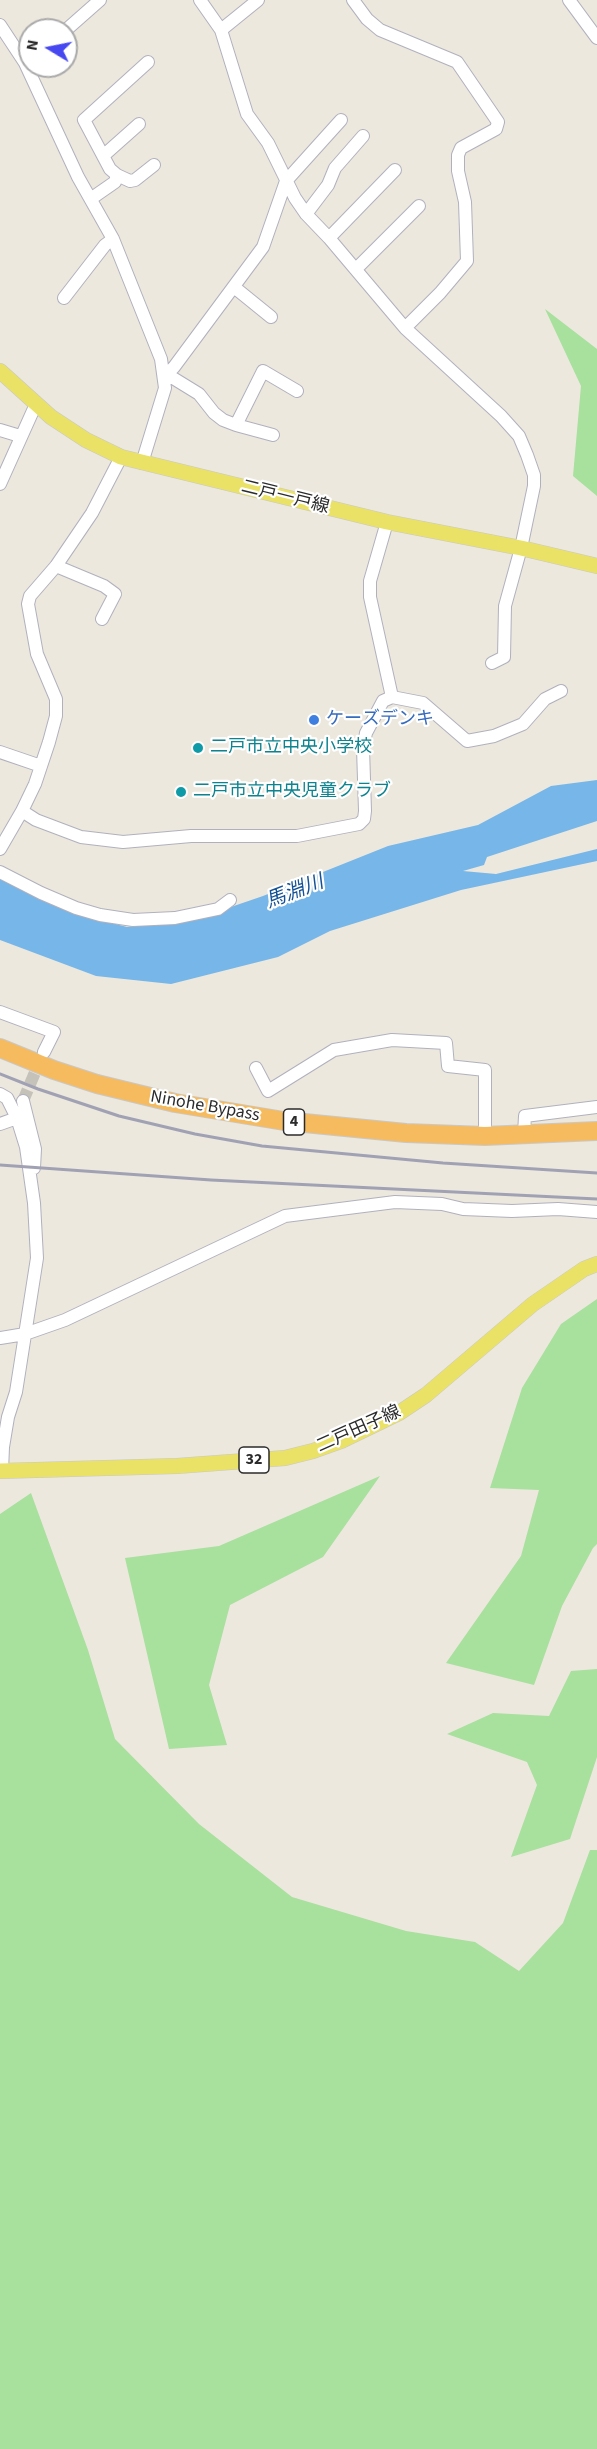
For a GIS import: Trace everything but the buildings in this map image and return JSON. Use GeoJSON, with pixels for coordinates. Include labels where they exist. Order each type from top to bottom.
{"type":"FeatureCollection","features":[{"type":"Feature","properties":{"kind":"highway","name":"Ninohe Bypass"},"geometry":{"type":"LineString","coordinates":[[0,1048],[97,1084],[175,1103],[284,1121],[406,1133],[485,1137],[597,1131]]}},
{"type":"Feature","properties":{"kind":"main road","name":"二戸一戸線"},"geometry":{"type":"LineString","coordinates":[[0,371],[36,404],[86,440],[121,457],[387,522],[521,548],[597,566]]}},
{"type":"Feature","properties":{"kind":"main road","name":"二戸田子線"},"geometry":{"type":"LineString","coordinates":[[1,1471],[177,1466],[285,1458],[314,1451],[360,1433],[408,1407],[426,1395],[534,1304],[584,1269],[597,1264]]}},
{"type":"Feature","properties":{"kind":"street"},"geometry":{"type":"LineString","coordinates":[[78,19],[100,0]]}},
{"type":"Feature","properties":{"kind":"street"},"geometry":{"type":"LineString","coordinates":[[200,0],[221,30],[247,114],[268,143],[286,181],[306,214],[405,328],[501,416],[519,436],[534,475],[521,548],[505,606],[504,657],[492,663]]}},
{"type":"Feature","properties":{"kind":"street"},"geometry":{"type":"LineString","coordinates":[[221,30],[226,23],[258,0]]}},
{"type":"Feature","properties":{"kind":"street"},"geometry":{"type":"LineString","coordinates":[[353,0],[367,19],[380,30],[457,62],[498,122],[496,129],[461,148],[458,154],[458,171],[465,202],[467,261],[440,293],[405,328]]}},
{"type":"Feature","properties":{"kind":"street"},"geometry":{"type":"LineString","coordinates":[[569,0],[597,38]]}},
{"type":"Feature","properties":{"kind":"street"},"geometry":{"type":"LineString","coordinates":[[0,26],[18,49]]}},
{"type":"Feature","properties":{"kind":"street"},"geometry":{"type":"LineString","coordinates":[[148,62],[84,120],[110,169],[117,175],[130,182],[154,165]]}},
{"type":"Feature","properties":{"kind":"street"},"geometry":{"type":"LineString","coordinates":[[34,78],[50,120],[113,239],[157,349],[165,388],[142,463]]}},
{"type":"Feature","properties":{"kind":"street"},"geometry":{"type":"LineString","coordinates":[[164,377],[263,247],[286,181],[341,120]]}},
{"type":"Feature","properties":{"kind":"street"},"geometry":{"type":"LineString","coordinates":[[103,156],[139,124]]}},
{"type":"Feature","properties":{"kind":"street"},"geometry":{"type":"LineString","coordinates":[[306,214],[328,185],[335,168],[363,136]]}},
{"type":"Feature","properties":{"kind":"street"},"geometry":{"type":"LineString","coordinates":[[329,238],[395,170]]}},
{"type":"Feature","properties":{"kind":"street"},"geometry":{"type":"LineString","coordinates":[[92,198],[115,182],[117,175]]}},
{"type":"Feature","properties":{"kind":"street"},"geometry":{"type":"LineString","coordinates":[[356,269],[418,206]]}},
{"type":"Feature","properties":{"kind":"street"},"geometry":{"type":"LineString","coordinates":[[64,298],[99,253],[113,239]]}},
{"type":"Feature","properties":{"kind":"street"},"geometry":{"type":"LineString","coordinates":[[234,287],[271,317]]}},
{"type":"Feature","properties":{"kind":"street"},"geometry":{"type":"LineString","coordinates":[[236,425],[263,371],[297,390]]}},
{"type":"Feature","properties":{"kind":"street"},"geometry":{"type":"LineString","coordinates":[[164,377],[173,378],[199,394],[218,417],[236,425],[273,435]]}},
{"type":"Feature","properties":{"kind":"street"},"geometry":{"type":"LineString","coordinates":[[0,484],[36,404]]}},
{"type":"Feature","properties":{"kind":"street"},"geometry":{"type":"LineString","coordinates":[[0,430],[21,436]]}},
{"type":"Feature","properties":{"kind":"street"},"geometry":{"type":"LineString","coordinates":[[0,849],[22,810],[41,766],[56,716],[56,699],[37,654],[28,604],[30,596],[56,566],[92,513],[121,457]]}},
{"type":"Feature","properties":{"kind":"street"},"geometry":{"type":"LineString","coordinates":[[387,522],[370,581],[370,597],[392,697]]}},
{"type":"Feature","properties":{"kind":"street"},"geometry":{"type":"LineString","coordinates":[[56,566],[104,586],[115,594],[102,619]]}},
{"type":"Feature","properties":{"kind":"street"},"geometry":{"type":"LineString","coordinates":[[22,810],[36,820],[81,837],[123,842],[191,836],[297,836],[359,824],[364,819],[365,811],[363,748],[366,733],[383,701],[392,697],[423,704],[467,741],[494,736],[523,724],[545,699],[561,691]]}},
{"type":"Feature","properties":{"kind":"street"},"geometry":{"type":"LineString","coordinates":[[0,752],[41,766]]}},
{"type":"Feature","properties":{"kind":"street"},"geometry":{"type":"LineString","coordinates":[[0,872],[76,908],[100,915],[133,920],[175,918],[218,909],[231,900]]}},
{"type":"Feature","properties":{"kind":"street"},"geometry":{"type":"LineString","coordinates":[[0,1012],[54,1032],[44,1052]]}},
{"type":"Feature","properties":{"kind":"street"},"geometry":{"type":"LineString","coordinates":[[256,1068],[268,1091],[334,1050],[392,1040],[446,1043],[448,1066],[485,1070],[485,1137]]}},
{"type":"Feature","properties":{"kind":"street"},"geometry":{"type":"LineString","coordinates":[[0,1094],[7,1098],[17,1118],[26,1147],[29,1179],[33,1190]]}},
{"type":"Feature","properties":{"kind":"street"},"geometry":{"type":"LineString","coordinates":[[1,1471],[8,1417],[16,1392],[37,1258],[33,1190],[35,1149],[23,1101]]}},
{"type":"Feature","properties":{"kind":"street"},"geometry":{"type":"LineString","coordinates":[[524,1134],[525,1116],[597,1107]]}},
{"type":"Feature","properties":{"kind":"street"},"geometry":{"type":"LineString","coordinates":[[0,1124],[17,1118]]}},
{"type":"Feature","properties":{"kind":"street"},"geometry":{"type":"LineString","coordinates":[[0,1338],[26,1334],[65,1320],[285,1216],[395,1203],[442,1204],[463,1209],[512,1211],[558,1209],[597,1212]]}},
{"type":"Feature","properties":{"kind":"green space"},"geometry":{"type":"Polygon","coordinates":[[[545,309],[597,349],[597,496],[573,476],[581,386],[545,309]]]}},
{"type":"Feature","properties":{"kind":"green space"},"geometry":{"type":"Polygon","coordinates":[[[597,1299],[597,1544],[562,1606],[534,1685],[446,1663],[521,1556],[539,1490],[490,1488],[522,1388],[561,1324],[597,1299]]]}},
{"type":"Feature","properties":{"kind":"green space"},"geometry":{"type":"Polygon","coordinates":[[[380,1476],[323,1557],[230,1605],[209,1685],[227,1745],[169,1749],[125,1558],[219,1546],[380,1476]]]}},
{"type":"Feature","properties":{"kind":"green space"},"geometry":{"type":"Polygon","coordinates":[[[31,1493],[88,1650],[115,1739],[199,1824],[292,1897],[406,1931],[475,1942],[519,1971],[563,1923],[590,1850],[597,1850],[597,2449],[0,2449],[0,1514],[31,1493]]]}},
{"type":"Feature","properties":{"kind":"green space"},"geometry":{"type":"Polygon","coordinates":[[[597,1669],[597,1757],[570,1839],[511,1857],[537,1785],[527,1762],[447,1734],[493,1713],[549,1716],[571,1671],[597,1669]]]}},
{"type":"Feature","properties":{"kind":"water","name":"馬淵川"},"geometry":{"type":"Polygon","coordinates":[[[597,780],[597,821],[487,857],[484,865],[463,871],[496,874],[597,849],[597,861],[461,890],[330,931],[278,957],[171,984],[96,976],[0,940],[0,879],[71,912],[127,927],[193,920],[263,896],[388,846],[478,825],[551,786],[597,780]]]}},
{"type":"Feature","properties":{"kind":"tunnel"},"geometry":{"type":"LineString","coordinates":[[23,1101],[41,1058]]}},
{"type":"Feature","properties":{"kind":"railway"},"geometry":{"type":"LineString","coordinates":[[0,1074],[119,1116],[195,1134],[262,1146],[443,1163],[597,1173]]}},
{"type":"Feature","properties":{"kind":"railway"},"geometry":{"type":"LineString","coordinates":[[0,1165],[211,1180],[597,1199]]}},
{"type":"Feature","properties":{"kind":"place","name":"ケーズデンキ"},"geometry":{"type":"Point","coordinates":[314,720]}},
{"type":"Feature","properties":{"kind":"place","name":"二戸市立中央小学校"},"geometry":{"type":"Point","coordinates":[198,748]}},
{"type":"Feature","properties":{"kind":"place","name":"二戸市立中央児童クラブ"},"geometry":{"type":"Point","coordinates":[181,792]}}]}
